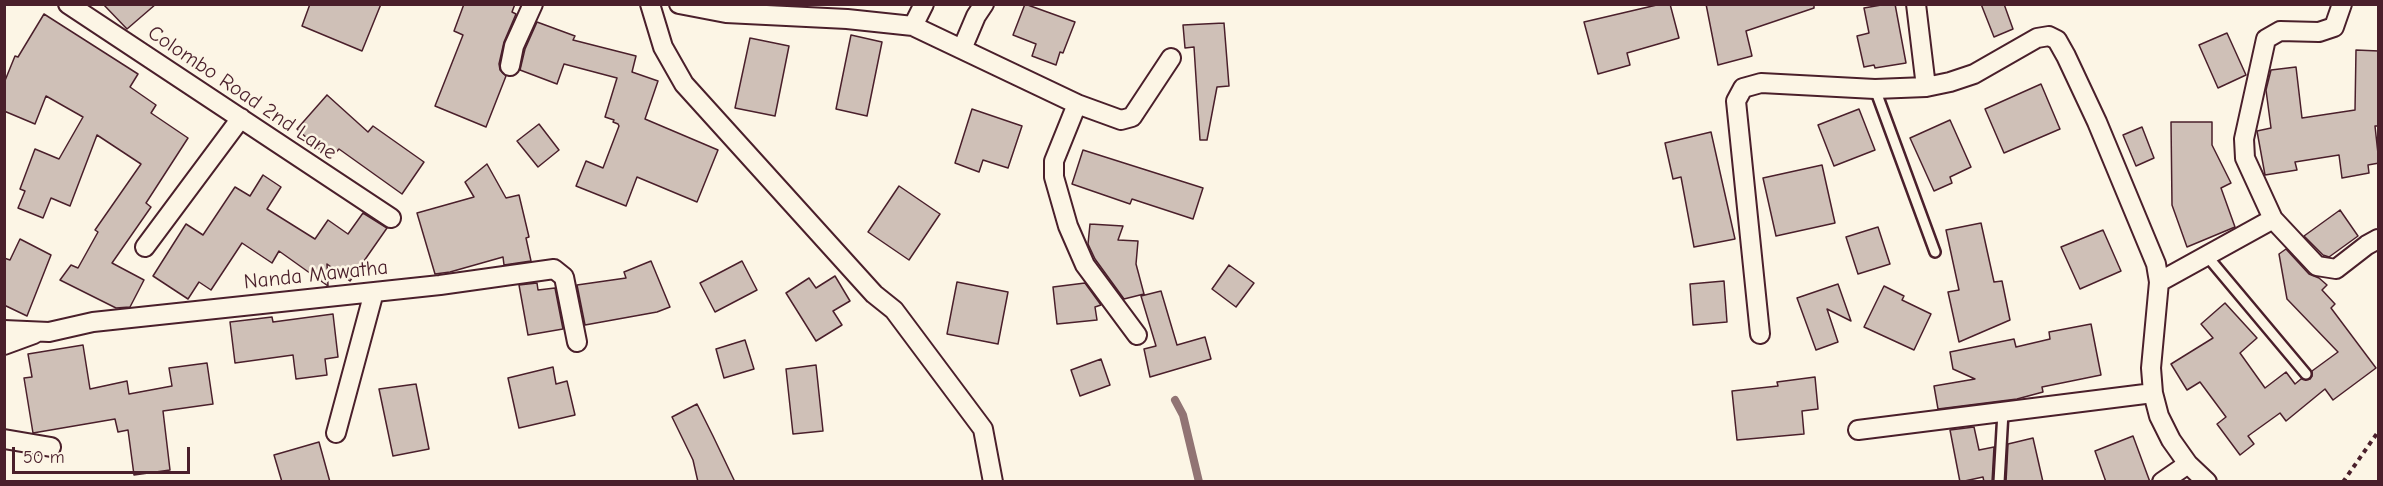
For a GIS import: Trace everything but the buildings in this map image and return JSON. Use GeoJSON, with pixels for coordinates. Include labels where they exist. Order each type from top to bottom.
{"type":"FeatureCollection","features":[{"type":"Feature","properties":{"kind":"street","name":"Colombo Road 2nd Lane"},"geometry":{"type":"LineString","coordinates":[[68,4],[391,218]]}},
{"type":"Feature","properties":{"kind":"street"},"geometry":{"type":"LineString","coordinates":[[510,66],[514,46],[533,4]]}},
{"type":"Feature","properties":{"kind":"street"},"geometry":{"type":"LineString","coordinates":[[650,4],[663,47],[684,84],[874,294],[894,310],[983,429],[993,482]]}},
{"type":"Feature","properties":{"kind":"street"},"geometry":{"type":"LineString","coordinates":[[679,4],[726,13],[847,19],[913,26],[1077,104],[1121,120],[1132,117],[1171,58]]}},
{"type":"Feature","properties":{"kind":"street"},"geometry":{"type":"LineString","coordinates":[[913,26],[924,4]]}},
{"type":"Feature","properties":{"kind":"street"},"geometry":{"type":"LineString","coordinates":[[962,49],[976,16],[984,4]]}},
{"type":"Feature","properties":{"kind":"street"},"geometry":{"type":"LineString","coordinates":[[1916,4],[1926,87]]}},
{"type":"Feature","properties":{"kind":"street"},"geometry":{"type":"LineString","coordinates":[[2342,4],[2334,27],[2319,32],[2280,31],[2266,39],[2244,138],[2245,158],[2272,219],[2317,266],[2336,269],[2367,245],[2379,239]]}},
{"type":"Feature","properties":{"kind":"street"},"geometry":{"type":"LineString","coordinates":[[1760,334],[1736,101],[1743,88],[1761,83],[1875,89],[1926,87],[1974,74],[2037,38],[2049,36],[2057,40],[2101,133],[2156,264],[2159,282],[2151,368],[2158,416],[2170,440],[2188,464],[2206,482]]}},
{"type":"Feature","properties":{"kind":"street"},"geometry":{"type":"LineString","coordinates":[[1077,104],[1054,161],[1054,177],[1068,226],[1085,265],[1137,335]]}},
{"type":"Feature","properties":{"kind":"street"},"geometry":{"type":"LineString","coordinates":[[145,247],[241,118]]}},
{"type":"Feature","properties":{"kind":"street"},"geometry":{"type":"LineString","coordinates":[[2159,282],[2272,219]]}},
{"type":"Feature","properties":{"kind":"street","name":"Nanda Mawatha"},"geometry":{"type":"LineString","coordinates":[[4,330],[41,332],[93,322],[374,292],[554,269],[564,277],[577,342]]}},
{"type":"Feature","properties":{"kind":"street"},"geometry":{"type":"LineString","coordinates":[[336,433],[374,292]]}},
{"type":"Feature","properties":{"kind":"street"},"geometry":{"type":"LineString","coordinates":[[4,345],[41,332]]}},
{"type":"Feature","properties":{"kind":"street"},"geometry":{"type":"LineString","coordinates":[[1858,430],[2153,393]]}},
{"type":"Feature","properties":{"kind":"street"},"geometry":{"type":"LineString","coordinates":[[4,439],[51,447]]}},
{"type":"Feature","properties":{"kind":"street"},"geometry":{"type":"LineString","coordinates":[[2162,482],[2188,464]]}},
{"type":"Feature","properties":{"kind":"lane"},"geometry":{"type":"LineString","coordinates":[[1875,89],[1935,252]]}},
{"type":"Feature","properties":{"kind":"lane"},"geometry":{"type":"LineString","coordinates":[[2207,256],[2306,374]]}},
{"type":"Feature","properties":{"kind":"lane"},"geometry":{"type":"LineString","coordinates":[[1999,482],[2003,412]]}},
{"type":"Feature","properties":{"kind":"path"},"geometry":{"type":"LineString","coordinates":[[2343,482],[2379,432]]}},
{"type":"Feature","properties":{"kind":"waterway"},"geometry":{"type":"LineString","coordinates":[[1175,400],[1183,415],[1199,482]]}}]}
